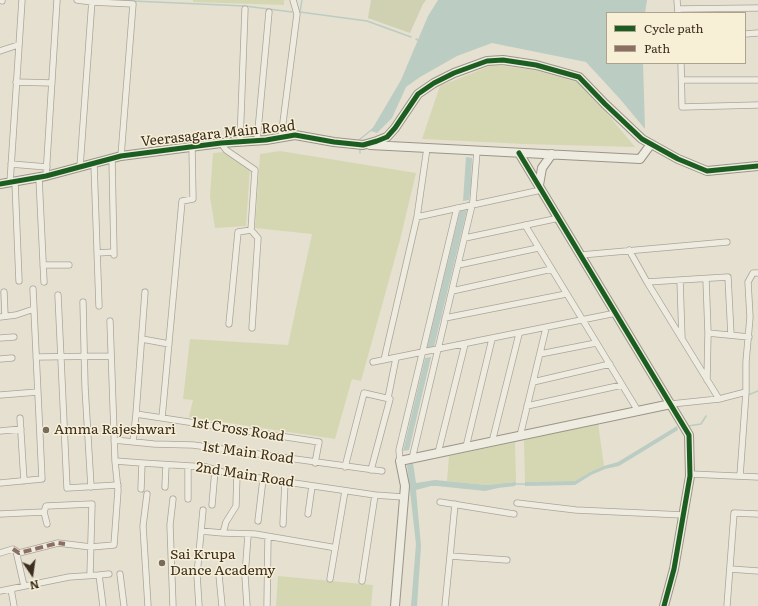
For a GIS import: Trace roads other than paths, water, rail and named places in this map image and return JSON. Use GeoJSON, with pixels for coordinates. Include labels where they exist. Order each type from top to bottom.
{"type":"FeatureCollection","features":[{"type":"Feature","properties":{"kind":"street"},"geometry":{"type":"LineString","coordinates":[[19,281],[11,164],[22,0]]}},
{"type":"Feature","properties":{"kind":"street"},"geometry":{"type":"LineString","coordinates":[[44,282],[43,177],[47,167],[57,0]]}},
{"type":"Feature","properties":{"kind":"street"},"geometry":{"type":"LineString","coordinates":[[77,0],[133,4],[122,156]]}},
{"type":"Feature","properties":{"kind":"street"},"geometry":{"type":"LineString","coordinates":[[281,138],[296,14],[293,0]]}},
{"type":"Feature","properties":{"kind":"street"},"geometry":{"type":"LineString","coordinates":[[677,0],[678,11],[758,8]]}},
{"type":"Feature","properties":{"kind":"street"},"geometry":{"type":"LineString","coordinates":[[80,167],[92,1]]}},
{"type":"Feature","properties":{"kind":"street"},"geometry":{"type":"LineString","coordinates":[[240,142],[245,9]]}},
{"type":"Feature","properties":{"kind":"street"},"geometry":{"type":"LineString","coordinates":[[257,141],[269,12]]}},
{"type":"Feature","properties":{"kind":"street"},"geometry":{"type":"LineString","coordinates":[[746,34],[758,34]]}},
{"type":"Feature","properties":{"kind":"street"},"geometry":{"type":"LineString","coordinates":[[0,51],[18,45]]}},
{"type":"Feature","properties":{"kind":"street","name":"Veerasagara Main Road"},"geometry":{"type":"LineString","coordinates":[[0,184],[43,177],[122,156],[221,143],[257,141],[295,135],[334,142],[363,145],[387,137],[395,128],[418,94],[434,83],[454,73],[487,61],[503,60],[536,65],[579,77],[637,134],[651,144],[678,159],[707,171],[758,166]]}},
{"type":"Feature","properties":{"kind":"street"},"geometry":{"type":"LineString","coordinates":[[681,64],[682,107],[758,105]]}},
{"type":"Feature","properties":{"kind":"street"},"geometry":{"type":"LineString","coordinates":[[682,80],[758,80]]}},
{"type":"Feature","properties":{"kind":"street"},"geometry":{"type":"LineString","coordinates":[[16,82],[52,83]]}},
{"type":"Feature","properties":{"kind":"street"},"geometry":{"type":"LineString","coordinates":[[221,143],[226,150],[255,170],[251,230],[258,238],[252,328]]}},
{"type":"Feature","properties":{"kind":"street"},"geometry":{"type":"LineString","coordinates":[[363,145],[640,159],[651,144]]}},
{"type":"Feature","properties":{"kind":"street"},"geometry":{"type":"LineString","coordinates":[[162,418],[182,201],[193,199],[192,147]]}},
{"type":"Feature","properties":{"kind":"street"},"geometry":{"type":"LineString","coordinates":[[384,360],[417,217],[427,148]]}},
{"type":"Feature","properties":{"kind":"street"},"geometry":{"type":"LineString","coordinates":[[412,459],[435,350],[445,318],[465,238],[477,151]]}},
{"type":"Feature","properties":{"kind":"street"},"geometry":{"type":"LineString","coordinates":[[519,153],[689,435],[690,474],[674,569],[664,606]]}},
{"type":"Feature","properties":{"kind":"street"},"geometry":{"type":"LineString","coordinates":[[540,188],[542,168],[552,154]]}},
{"type":"Feature","properties":{"kind":"street"},"geometry":{"type":"LineString","coordinates":[[97,253],[114,254],[112,159]]}},
{"type":"Feature","properties":{"kind":"street"},"geometry":{"type":"LineString","coordinates":[[11,164],[47,167]]}},
{"type":"Feature","properties":{"kind":"street"},"geometry":{"type":"LineString","coordinates":[[94,164],[99,306]]}},
{"type":"Feature","properties":{"kind":"street"},"geometry":{"type":"LineString","coordinates":[[417,217],[540,188]]}},
{"type":"Feature","properties":{"kind":"street"},"geometry":{"type":"LineString","coordinates":[[395,606],[405,486],[399,450],[459,208]]}},
{"type":"Feature","properties":{"kind":"street"},"geometry":{"type":"LineString","coordinates":[[465,238],[559,218]]}},
{"type":"Feature","properties":{"kind":"street"},"geometry":{"type":"LineString","coordinates":[[525,225],[638,411]]}},
{"type":"Feature","properties":{"kind":"street"},"geometry":{"type":"LineString","coordinates":[[229,324],[238,232],[251,230]]}},
{"type":"Feature","properties":{"kind":"street"},"geometry":{"type":"LineString","coordinates":[[581,255],[727,242]]}},
{"type":"Feature","properties":{"kind":"street"},"geometry":{"type":"LineString","coordinates":[[458,265],[538,248]]}},
{"type":"Feature","properties":{"kind":"street"},"geometry":{"type":"LineString","coordinates":[[629,250],[647,282],[719,398]]}},
{"type":"Feature","properties":{"kind":"street"},"geometry":{"type":"LineString","coordinates":[[43,265],[68,265]]}},
{"type":"Feature","properties":{"kind":"street"},"geometry":{"type":"LineString","coordinates":[[452,291],[552,269]]}},
{"type":"Feature","properties":{"kind":"street"},"geometry":{"type":"LineString","coordinates":[[740,476],[750,317],[748,282],[753,273],[758,273]]}},
{"type":"Feature","properties":{"kind":"street"},"geometry":{"type":"LineString","coordinates":[[647,282],[728,278],[731,335]]}},
{"type":"Feature","properties":{"kind":"street"},"geometry":{"type":"LineString","coordinates":[[706,279],[708,333],[707,380]]}},
{"type":"Feature","properties":{"kind":"street"},"geometry":{"type":"LineString","coordinates":[[680,280],[682,339]]}},
{"type":"Feature","properties":{"kind":"street"},"geometry":{"type":"LineString","coordinates":[[0,482],[42,479],[33,290]]}},
{"type":"Feature","properties":{"kind":"street"},"geometry":{"type":"LineString","coordinates":[[4,292],[2,316],[16,315],[34,309]]}},
{"type":"Feature","properties":{"kind":"street"},"geometry":{"type":"LineString","coordinates":[[133,442],[145,292]]}},
{"type":"Feature","properties":{"kind":"street"},"geometry":{"type":"LineString","coordinates":[[445,318],[566,294]]}},
{"type":"Feature","properties":{"kind":"street"},"geometry":{"type":"LineString","coordinates":[[58,295],[67,488],[118,486]]}},
{"type":"Feature","properties":{"kind":"street"},"geometry":{"type":"LineString","coordinates":[[83,302],[84,357],[91,487]]}},
{"type":"Feature","properties":{"kind":"street"},"geometry":{"type":"LineString","coordinates":[[374,362],[616,314]]}},
{"type":"Feature","properties":{"kind":"street"},"geometry":{"type":"LineString","coordinates":[[0,553],[13,549],[19,553],[58,543],[91,547],[114,545],[118,486],[115,461],[110,321]]}},
{"type":"Feature","properties":{"kind":"street"},"geometry":{"type":"LineString","coordinates":[[520,436],[546,328]]}},
{"type":"Feature","properties":{"kind":"street"},"geometry":{"type":"LineString","coordinates":[[708,333],[749,337]]}},
{"type":"Feature","properties":{"kind":"street"},"geometry":{"type":"LineString","coordinates":[[492,442],[519,334]]}},
{"type":"Feature","properties":{"kind":"street"},"geometry":{"type":"LineString","coordinates":[[0,338],[14,337]]}},
{"type":"Feature","properties":{"kind":"street"},"geometry":{"type":"LineString","coordinates":[[142,339],[169,344]]}},
{"type":"Feature","properties":{"kind":"street"},"geometry":{"type":"LineString","coordinates":[[466,447],[492,339]]}},
{"type":"Feature","properties":{"kind":"street"},"geometry":{"type":"LineString","coordinates":[[540,354],[596,342]]}},
{"type":"Feature","properties":{"kind":"street"},"geometry":{"type":"LineString","coordinates":[[438,453],[465,344]]}},
{"type":"Feature","properties":{"kind":"street"},"geometry":{"type":"LineString","coordinates":[[36,357],[111,356]]}},
{"type":"Feature","properties":{"kind":"street"},"geometry":{"type":"LineString","coordinates":[[0,359],[12,358]]}},
{"type":"Feature","properties":{"kind":"street"},"geometry":{"type":"LineString","coordinates":[[371,470],[390,399],[388,398],[396,358]]}},
{"type":"Feature","properties":{"kind":"street"},"geometry":{"type":"LineString","coordinates":[[533,382],[610,364]]}},
{"type":"Feature","properties":{"kind":"street"},"geometry":{"type":"LineString","coordinates":[[527,406],[622,385]]}},
{"type":"Feature","properties":{"kind":"street"},"geometry":{"type":"LineString","coordinates":[[0,396],[38,392]]}},
{"type":"Feature","properties":{"kind":"street"},"geometry":{"type":"LineString","coordinates":[[400,461],[671,404],[719,398],[746,392]]}},
{"type":"Feature","properties":{"kind":"street"},"geometry":{"type":"LineString","coordinates":[[345,467],[364,393],[388,398]]}},
{"type":"Feature","properties":{"kind":"street","name":"1st Cross Road"},"geometry":{"type":"LineString","coordinates":[[136,414],[319,442],[315,463]]}},
{"type":"Feature","properties":{"kind":"street"},"geometry":{"type":"LineString","coordinates":[[20,418],[24,481]]}},
{"type":"Feature","properties":{"kind":"street"},"geometry":{"type":"LineString","coordinates":[[0,431],[21,430]]}},
{"type":"Feature","properties":{"kind":"street","name":"1st Main Road"},"geometry":{"type":"LineString","coordinates":[[114,440],[154,444],[193,445],[315,463],[382,471]]}},
{"type":"Feature","properties":{"kind":"street","name":"2nd Main Road"},"geometry":{"type":"LineString","coordinates":[[115,461],[142,464],[207,467],[215,470],[263,479],[375,495],[403,497]]}},
{"type":"Feature","properties":{"kind":"street"},"geometry":{"type":"LineString","coordinates":[[141,490],[142,464]]}},
{"type":"Feature","properties":{"kind":"street"},"geometry":{"type":"LineString","coordinates":[[165,487],[166,465]]}},
{"type":"Feature","properties":{"kind":"street"},"geometry":{"type":"LineString","coordinates":[[188,466],[188,499]]}},
{"type":"Feature","properties":{"kind":"street"},"geometry":{"type":"LineString","coordinates":[[212,505],[215,470]]}},
{"type":"Feature","properties":{"kind":"street"},"geometry":{"type":"LineString","coordinates":[[223,533],[226,522],[236,506],[237,474]]}},
{"type":"Feature","properties":{"kind":"street"},"geometry":{"type":"LineString","coordinates":[[690,474],[758,477]]}},
{"type":"Feature","properties":{"kind":"street"},"geometry":{"type":"LineString","coordinates":[[258,521],[263,479]]}},
{"type":"Feature","properties":{"kind":"street"},"geometry":{"type":"LineString","coordinates":[[283,524],[285,482]]}},
{"type":"Feature","properties":{"kind":"street"},"geometry":{"type":"LineString","coordinates":[[308,514],[312,486]]}},
{"type":"Feature","properties":{"kind":"street"},"geometry":{"type":"LineString","coordinates":[[330,579],[345,491]]}},
{"type":"Feature","properties":{"kind":"street"},"geometry":{"type":"LineString","coordinates":[[147,494],[143,526],[148,606]]}},
{"type":"Feature","properties":{"kind":"street"},"geometry":{"type":"LineString","coordinates":[[362,581],[375,495]]}},
{"type":"Feature","properties":{"kind":"street"},"geometry":{"type":"LineString","coordinates":[[173,499],[170,525],[173,606]]}},
{"type":"Feature","properties":{"kind":"street"},"geometry":{"type":"LineString","coordinates":[[440,502],[514,514]]}},
{"type":"Feature","properties":{"kind":"street"},"geometry":{"type":"LineString","coordinates":[[516,503],[576,510],[684,515]]}},
{"type":"Feature","properties":{"kind":"street"},"geometry":{"type":"LineString","coordinates":[[47,524],[44,512],[46,506],[92,504],[90,576]]}},
{"type":"Feature","properties":{"kind":"street"},"geometry":{"type":"LineString","coordinates":[[445,606],[455,504]]}},
{"type":"Feature","properties":{"kind":"street"},"geometry":{"type":"LineString","coordinates":[[199,606],[197,575],[204,510]]}},
{"type":"Feature","properties":{"kind":"street"},"geometry":{"type":"LineString","coordinates":[[0,514],[44,512]]}},
{"type":"Feature","properties":{"kind":"street"},"geometry":{"type":"LineString","coordinates":[[727,606],[734,514],[758,514]]}},
{"type":"Feature","properties":{"kind":"street"},"geometry":{"type":"LineString","coordinates":[[201,531],[268,536],[331,546],[335,548]]}},
{"type":"Feature","properties":{"kind":"street"},"geometry":{"type":"LineString","coordinates":[[247,606],[245,576],[248,535]]}},
{"type":"Feature","properties":{"kind":"street"},"geometry":{"type":"LineString","coordinates":[[266,606],[268,536]]}},
{"type":"Feature","properties":{"kind":"street"},"geometry":{"type":"LineString","coordinates":[[16,552],[24,586]]}},
{"type":"Feature","properties":{"kind":"street"},"geometry":{"type":"LineString","coordinates":[[450,556],[507,560]]}},
{"type":"Feature","properties":{"kind":"street"},"geometry":{"type":"LineString","coordinates":[[730,569],[758,571]]}},
{"type":"Feature","properties":{"kind":"street"},"geometry":{"type":"LineString","coordinates":[[0,592],[69,578],[109,574]]}},
{"type":"Feature","properties":{"kind":"street"},"geometry":{"type":"LineString","coordinates":[[120,574],[124,606]]}},
{"type":"Feature","properties":{"kind":"street"},"geometry":{"type":"LineString","coordinates":[[99,575],[103,606]]}},
{"type":"Feature","properties":{"kind":"street"},"geometry":{"type":"LineString","coordinates":[[219,575],[222,606]]}},
{"type":"Feature","properties":{"kind":"street"},"geometry":{"type":"LineString","coordinates":[[12,589],[14,606]]}},
{"type":"Feature","properties":{"kind":"waterway"},"geometry":{"type":"LineString","coordinates":[[110,0],[245,6],[292,12]]}},
{"type":"Feature","properties":{"kind":"waterway"},"geometry":{"type":"LineString","coordinates":[[302,0],[300,12],[367,21],[411,37]]}},
{"type":"Feature","properties":{"kind":"waterway"},"geometry":{"type":"LineString","coordinates":[[359,140],[375,127]]}},
{"type":"Feature","properties":{"kind":"waterway"},"geometry":{"type":"LineString","coordinates":[[360,147],[360,153]]}},
{"type":"Feature","properties":{"kind":"waterway"},"geometry":{"type":"LineString","coordinates":[[748,395],[758,391]]}},
{"type":"Feature","properties":{"kind":"waterway"},"geometry":{"type":"LineString","coordinates":[[688,426],[701,424],[706,416]]}},
{"type":"Feature","properties":{"kind":"waterway"},"geometry":{"type":"LineString","coordinates":[[513,484],[526,484]]}},
{"type":"Feature","properties":{"kind":"place","name":"Amma Rajeshwari"},"geometry":{"type":"Point","coordinates":[46,430]}},
{"type":"Feature","properties":{"kind":"place","name":"Sai Krupa Dance Academy"},"geometry":{"type":"Point","coordinates":[162,563]}}]}
